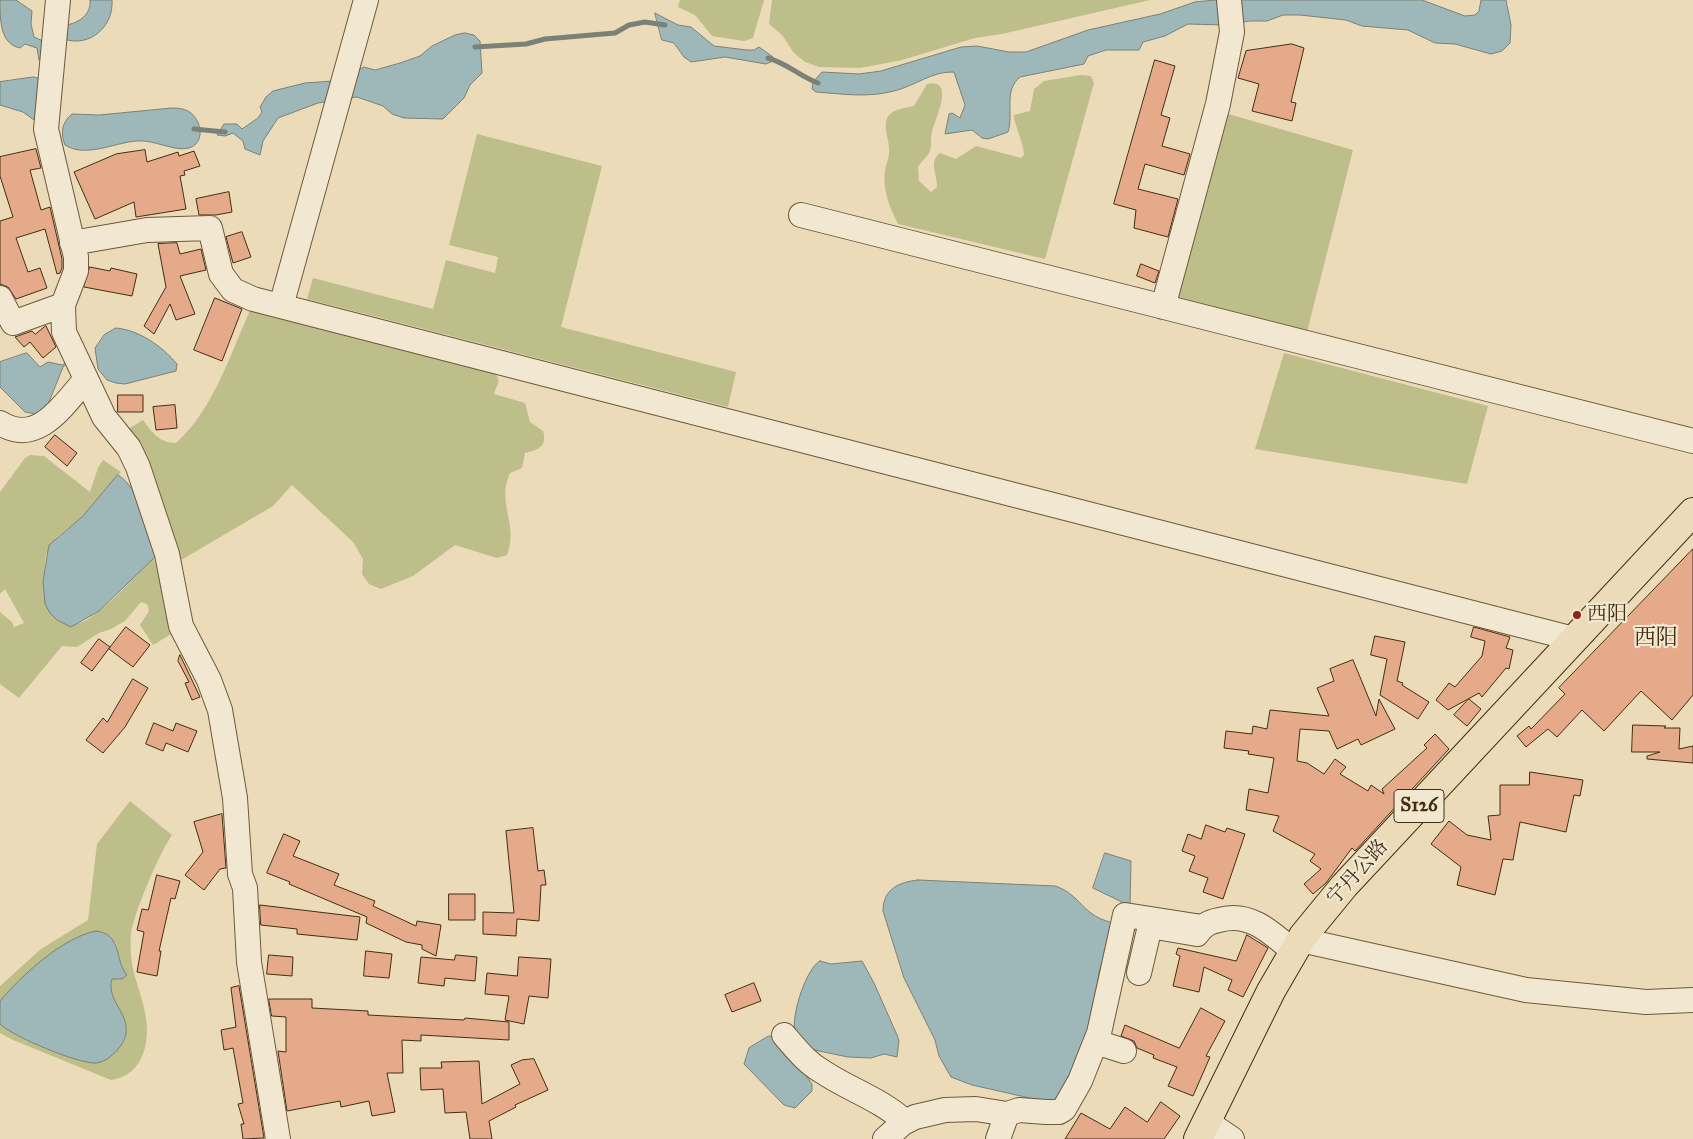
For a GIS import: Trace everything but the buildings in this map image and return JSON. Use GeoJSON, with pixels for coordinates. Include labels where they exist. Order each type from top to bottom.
{"type":"FeatureCollection","features":[{"type":"Feature","properties":{"kind":"main road","name":"宁丹公路"},"geometry":{"type":"LineString","coordinates":[[1202,1131],[1271,991],[1297,946],[1344,886],[1574,639],[1689,523]]}},
{"type":"Feature","properties":{"kind":"street"},"geometry":{"type":"LineString","coordinates":[[58,0],[46,129],[76,257],[76,271],[63,305],[64,332],[104,417],[129,448],[138,467],[167,554],[181,626],[209,680],[220,710],[234,798],[240,874],[245,888],[250,962],[278,1139]]}},
{"type":"Feature","properties":{"kind":"street"},"geometry":{"type":"LineString","coordinates":[[281,306],[366,0]]}},
{"type":"Feature","properties":{"kind":"street"},"geometry":{"type":"LineString","coordinates":[[1163,307],[1218,104],[1232,32],[1229,0]]}},
{"type":"Feature","properties":{"kind":"street"},"geometry":{"type":"LineString","coordinates":[[801,215],[1693,441]]}},
{"type":"Feature","properties":{"kind":"street"},"geometry":{"type":"LineString","coordinates":[[72,243],[147,230],[210,228],[221,274],[234,290],[281,306],[1574,639]]}},
{"type":"Feature","properties":{"kind":"street"},"geometry":{"type":"LineString","coordinates":[[0,298],[13,323],[63,305]]}},
{"type":"Feature","properties":{"kind":"street"},"geometry":{"type":"LineString","coordinates":[[0,423],[20,430],[30,430],[42,426],[50,421],[86,379]]}},
{"type":"Feature","properties":{"kind":"street"},"geometry":{"type":"LineString","coordinates":[[885,1139],[894,1129],[905,1122],[928,1113],[962,1108],[1007,1114],[1019,1110],[1046,1112],[1064,1110],[1072,1098],[1096,1042],[1125,915],[1202,927]]}},
{"type":"Feature","properties":{"kind":"street"},"geometry":{"type":"LineString","coordinates":[[1139,973],[1150,926],[1197,934],[1202,927],[1223,918],[1248,920],[1297,946],[1526,990],[1646,1002],[1693,1000]]}},
{"type":"Feature","properties":{"kind":"street"},"geometry":{"type":"LineString","coordinates":[[784,1035],[800,1054],[821,1071],[888,1108],[905,1122]]}},
{"type":"Feature","properties":{"kind":"street"},"geometry":{"type":"LineString","coordinates":[[1096,1042],[1124,1051]]}},
{"type":"Feature","properties":{"kind":"street"},"geometry":{"type":"LineString","coordinates":[[998,1139],[1007,1114]]}},
{"type":"Feature","properties":{"kind":"street"},"geometry":{"type":"LineString","coordinates":[[1202,1131],[1232,1139]]}},
{"type":"Feature","properties":{"kind":"green space"},"geometry":{"type":"Polygon","coordinates":[[[680,0],[764,0],[753,38],[744,41],[712,36],[695,15],[678,7],[680,0]]]}},
{"type":"Feature","properties":{"kind":"green space"},"geometry":{"type":"Polygon","coordinates":[[[772,0],[1150,0],[1002,34],[975,38],[902,60],[860,68],[819,67],[805,62],[794,53],[782,35],[769,24],[772,0]]]}},
{"type":"Feature","properties":{"kind":"green space"},"geometry":{"type":"Polygon","coordinates":[[[1081,75],[1091,76],[1094,83],[1045,259],[898,224],[890,205],[884,178],[889,152],[886,122],[889,115],[899,109],[914,106],[927,84],[936,84],[940,87],[942,93],[942,100],[931,134],[930,151],[918,167],[919,181],[931,192],[937,187],[934,165],[936,157],[940,153],[956,159],[976,146],[1021,158],[1024,155],[1024,150],[1014,115],[1030,111],[1034,89],[1044,81],[1081,75]]]}},
{"type":"Feature","properties":{"kind":"green space"},"geometry":{"type":"Polygon","coordinates":[[[1225,113],[1353,150],[1307,332],[1175,300],[1225,113]]]}},
{"type":"Feature","properties":{"kind":"green space"},"geometry":{"type":"Polygon","coordinates":[[[477,134],[602,166],[561,327],[736,372],[728,407],[307,299],[313,278],[433,309],[446,260],[495,273],[498,257],[449,245],[477,134]]]}},
{"type":"Feature","properties":{"kind":"green space"},"geometry":{"type":"Polygon","coordinates":[[[252,306],[493,372],[499,380],[494,394],[525,403],[530,422],[543,431],[544,441],[537,449],[525,453],[522,468],[510,473],[506,484],[506,504],[511,533],[507,555],[497,558],[455,545],[413,576],[381,589],[369,584],[362,574],[363,559],[353,542],[292,485],[273,506],[176,563],[125,431],[143,420],[160,439],[176,443],[201,414],[211,397],[229,361],[252,306]]]}},
{"type":"Feature","properties":{"kind":"green space"},"geometry":{"type":"Polygon","coordinates":[[[1284,353],[1488,406],[1467,484],[1255,449],[1284,353]]]}},
{"type":"Feature","properties":{"kind":"green space"},"geometry":{"type":"Polygon","coordinates":[[[30,455],[44,456],[90,492],[98,468],[103,460],[121,472],[82,517],[58,536],[46,555],[43,581],[50,613],[69,625],[86,620],[96,614],[117,595],[153,557],[169,598],[173,633],[153,645],[140,625],[149,611],[147,604],[141,602],[125,621],[111,629],[99,633],[77,647],[62,646],[19,698],[0,684],[0,612],[12,622],[14,627],[24,623],[5,589],[0,594],[0,492],[25,458],[30,455]]]}},
{"type":"Feature","properties":{"kind":"green space"},"geometry":{"type":"Polygon","coordinates":[[[130,801],[172,835],[148,882],[131,933],[132,964],[146,1019],[145,1049],[130,1073],[111,1080],[13,1040],[0,1033],[0,1024],[22,1037],[54,1051],[125,1021],[114,1001],[111,990],[112,979],[125,973],[120,965],[116,943],[87,933],[40,963],[0,1001],[0,986],[41,949],[88,920],[97,844],[130,801]]]}},
{"type":"Feature","properties":{"kind":"water"},"geometry":{"type":"Polygon","coordinates":[[[0,0],[16,0],[32,11],[31,24],[34,37],[45,42],[42,62],[39,60],[37,48],[25,44],[20,48],[8,42],[2,30],[0,0]]]}},
{"type":"Feature","properties":{"kind":"water"},"geometry":{"type":"Polygon","coordinates":[[[90,0],[112,0],[112,10],[105,26],[99,33],[83,40],[64,39],[65,25],[75,23],[86,14],[89,10],[90,0]]]}},
{"type":"Feature","properties":{"kind":"water"},"geometry":{"type":"Polygon","coordinates":[[[1217,0],[1422,0],[1465,16],[1475,15],[1479,11],[1481,0],[1506,0],[1511,25],[1510,43],[1502,51],[1491,54],[1455,44],[1435,43],[1408,30],[1362,26],[1346,20],[1300,15],[1283,15],[1267,21],[1250,21],[1225,25],[1188,24],[1165,36],[1143,42],[1139,50],[1106,50],[1088,56],[1084,64],[1020,77],[1015,83],[1010,96],[1010,125],[1008,132],[988,139],[982,138],[972,130],[945,134],[949,114],[952,113],[960,118],[965,105],[954,72],[931,76],[902,89],[884,93],[855,95],[816,92],[812,89],[813,82],[822,72],[859,74],[881,71],[961,47],[977,46],[1009,52],[1026,52],[1088,30],[1160,14],[1195,2],[1217,0]]]}},
{"type":"Feature","properties":{"kind":"water"},"geometry":{"type":"Polygon","coordinates":[[[655,13],[678,25],[691,27],[714,46],[747,50],[754,50],[759,47],[773,57],[773,61],[766,64],[725,57],[691,62],[684,57],[674,43],[662,40],[655,13]]]}},
{"type":"Feature","properties":{"kind":"water"},"geometry":{"type":"Polygon","coordinates":[[[465,33],[474,35],[480,41],[482,73],[470,85],[464,98],[443,119],[404,118],[392,114],[383,106],[357,97],[318,103],[278,118],[263,141],[260,155],[245,149],[243,141],[233,133],[225,136],[217,135],[224,124],[237,124],[242,129],[258,118],[262,112],[260,107],[266,97],[273,91],[305,83],[333,81],[364,67],[375,70],[400,63],[420,56],[432,46],[455,35],[465,33]]]}},
{"type":"Feature","properties":{"kind":"water"},"geometry":{"type":"Polygon","coordinates":[[[34,77],[44,80],[37,122],[23,112],[0,105],[0,82],[34,77]]]}},
{"type":"Feature","properties":{"kind":"water"},"geometry":{"type":"Polygon","coordinates":[[[172,108],[189,112],[198,122],[200,137],[198,142],[189,148],[183,149],[136,141],[100,149],[81,150],[65,145],[63,141],[62,132],[64,124],[72,114],[99,115],[172,108]]]}},
{"type":"Feature","properties":{"kind":"water"},"geometry":{"type":"Polygon","coordinates":[[[116,328],[133,332],[157,345],[177,364],[176,371],[125,384],[107,380],[98,369],[95,348],[104,335],[116,328]]]}},
{"type":"Feature","properties":{"kind":"water"},"geometry":{"type":"Polygon","coordinates":[[[27,353],[40,367],[48,362],[62,365],[68,362],[63,367],[47,407],[36,414],[25,412],[0,387],[0,362],[27,353]]]}},
{"type":"Feature","properties":{"kind":"water"},"geometry":{"type":"Polygon","coordinates":[[[118,475],[126,481],[138,500],[158,554],[99,611],[71,627],[57,620],[45,604],[43,581],[49,545],[82,517],[118,475]]]}},
{"type":"Feature","properties":{"kind":"water"},"geometry":{"type":"Polygon","coordinates":[[[1105,853],[1131,861],[1130,906],[1093,888],[1105,853]]]}},
{"type":"Feature","properties":{"kind":"water"},"geometry":{"type":"Polygon","coordinates":[[[918,880],[1055,886],[1071,894],[1096,916],[1115,923],[1116,926],[1099,972],[1095,1009],[1068,1087],[1052,1103],[972,1085],[951,1077],[939,1056],[935,1040],[904,978],[883,911],[886,897],[893,888],[918,880]]]}},
{"type":"Feature","properties":{"kind":"water"},"geometry":{"type":"Polygon","coordinates":[[[96,931],[105,933],[114,942],[120,962],[127,975],[122,979],[112,979],[112,993],[124,1019],[126,1033],[123,1043],[110,1057],[95,1063],[74,1059],[18,1036],[0,1024],[0,1001],[19,980],[57,949],[83,935],[96,931]]]}},
{"type":"Feature","properties":{"kind":"water"},"geometry":{"type":"Polygon","coordinates":[[[820,961],[831,964],[862,961],[897,1035],[899,1041],[897,1057],[884,1054],[871,1058],[848,1057],[805,1048],[796,1033],[795,1015],[805,982],[815,965],[820,961]]]}},
{"type":"Feature","properties":{"kind":"water"},"geometry":{"type":"Polygon","coordinates":[[[769,1036],[775,1037],[781,1042],[812,1084],[812,1091],[795,1108],[784,1105],[744,1064],[749,1048],[769,1036]]]}},
{"type":"Feature","properties":{"kind":"waterway"},"geometry":{"type":"LineString","coordinates":[[475,47],[526,44],[545,39],[615,33],[629,25],[645,22],[665,25]]}},
{"type":"Feature","properties":{"kind":"waterway"},"geometry":{"type":"LineString","coordinates":[[768,58],[818,83]]}},
{"type":"Feature","properties":{"kind":"waterway"},"geometry":{"type":"LineString","coordinates":[[194,129],[225,132]]}},
{"type":"Feature","properties":{"kind":"place","name":"西阳"},"geometry":{"type":"Point","coordinates":[1577,615]}},
{"type":"Feature","properties":{"kind":"district","name":"西阳"},"geometry":{"type":"Point","coordinates":[1656,639]}}]}
